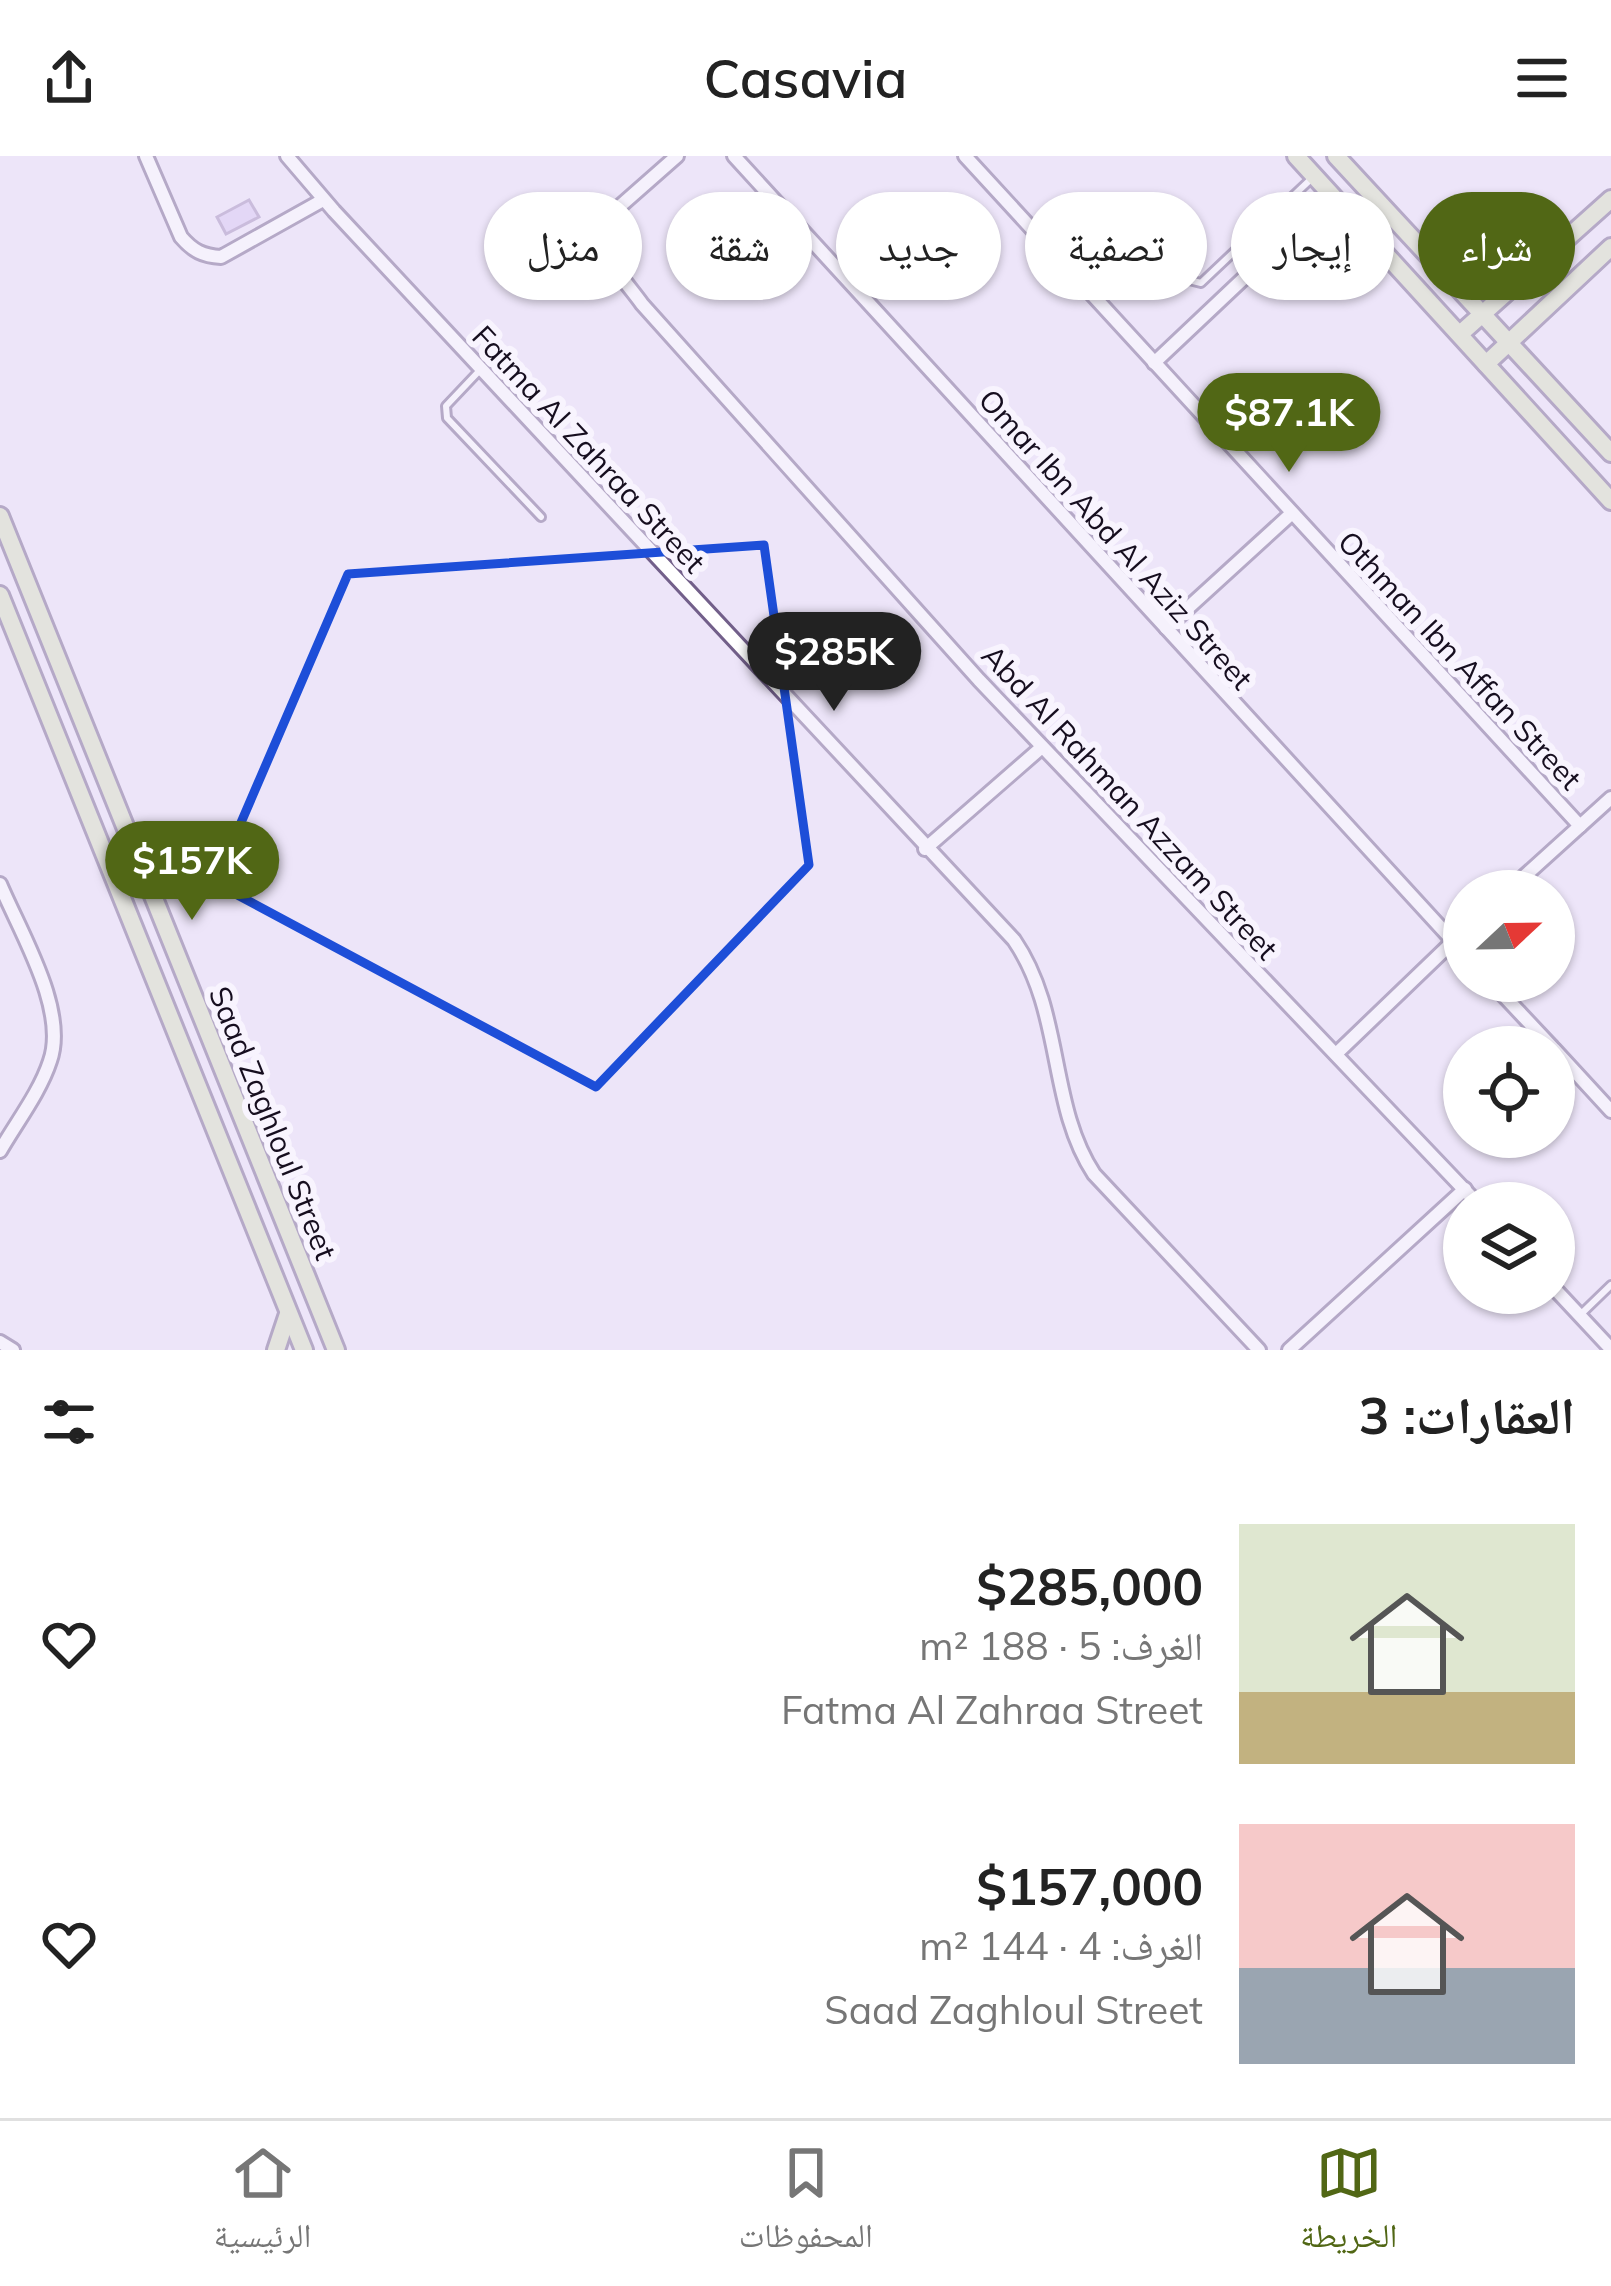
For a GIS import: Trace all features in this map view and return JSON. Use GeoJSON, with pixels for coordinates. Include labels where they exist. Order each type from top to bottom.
{"type":"FeatureCollection","features":[{"type":"Feature","properties":{"kind":"street"},"geometry":{"type":"LineString","coordinates":[[146,156],[182,237],[190,248],[208,256],[221,256],[323,200]]}},
{"type":"Feature","properties":{"kind":"street","name":"Fatma Al Zahraa Street"},"geometry":{"type":"LineString","coordinates":[[287,156],[1014,940],[1047,1006],[1075,1139],[1094,1174],[1259,1350]]}},
{"type":"Feature","properties":{"kind":"street","name":"Abd Al Rahman Azzam Street"},"geometry":{"type":"LineString","coordinates":[[676,156],[610,215],[601,239],[609,259],[642,304],[1042,747],[1458,1182]]}},
{"type":"Feature","properties":{"kind":"street","name":"Omar Ibn Abd Al Aziz Street"},"geometry":{"type":"LineString","coordinates":[[734,156],[836,267]]}},
{"type":"Feature","properties":{"kind":"street","name":"Othman Ibn Affan Street"},"geometry":{"type":"LineString","coordinates":[[965,156],[1580,826]]}},
{"type":"Feature","properties":{"kind":"street"},"geometry":{"type":"LineString","coordinates":[[1296,156],[1329,192]]}},
{"type":"Feature","properties":{"kind":"street"},"geometry":{"type":"LineString","coordinates":[[1336,156],[1611,453]]}},
{"type":"Feature","properties":{"kind":"street"},"geometry":{"type":"LineString","coordinates":[[1460,334],[1611,199]]}},
{"type":"Feature","properties":{"kind":"street"},"geometry":{"type":"LineString","coordinates":[[1486,364],[1611,247]]}},
{"type":"Feature","properties":{"kind":"street"},"geometry":{"type":"LineString","coordinates":[[1394,262],[1611,501]]}},
{"type":"Feature","properties":{"kind":"street"},"geometry":{"type":"LineString","coordinates":[[1154,363],[1231,290]]}},
{"type":"Feature","properties":{"kind":"street","name":"Omar Ibn Abd Al Aziz Street"},"geometry":{"type":"LineString","coordinates":[[866,300],[1166,628],[1443,919]]}},
{"type":"Feature","properties":{"kind":"street"},"geometry":{"type":"LineString","coordinates":[[1166,628],[1292,513]]}},
{"type":"Feature","properties":{"kind":"street","name":"Saad Zaghloul Street"},"geometry":{"type":"LineString","coordinates":[[0,516],[335,1350]]}},
{"type":"Feature","properties":{"kind":"street","name":"Saad Zaghloul Street"},"geometry":{"type":"LineString","coordinates":[[0,595],[304,1350]]}},
{"type":"Feature","properties":{"kind":"street"},"geometry":{"type":"LineString","coordinates":[[926,849],[1042,747]]}},
{"type":"Feature","properties":{"kind":"street"},"geometry":{"type":"LineString","coordinates":[[1531,870],[1611,798]]}},
{"type":"Feature","properties":{"kind":"street"},"geometry":{"type":"LineString","coordinates":[[0,884],[48,996],[55,1029],[50,1062],[0,1151]]}},
{"type":"Feature","properties":{"kind":"street"},"geometry":{"type":"LineString","coordinates":[[1336,1054],[1443,951]]}},
{"type":"Feature","properties":{"kind":"street"},"geometry":{"type":"LineString","coordinates":[[1510,1002],[1532,1026]]}},
{"type":"Feature","properties":{"kind":"street"},"geometry":{"type":"LineString","coordinates":[[1575,1072],[1611,1111]]}},
{"type":"Feature","properties":{"kind":"street"},"geometry":{"type":"LineString","coordinates":[[1289,1350],[1443,1209]]}},
{"type":"Feature","properties":{"kind":"street"},"geometry":{"type":"LineString","coordinates":[[1575,1312],[1611,1349]]}},
{"type":"Feature","properties":{"kind":"street"},"geometry":{"type":"LineString","coordinates":[[276,1350],[289,1313]]}},
{"type":"Feature","properties":{"kind":"street"},"geometry":{"type":"LineString","coordinates":[[0,1342],[13,1350]]}},
{"type":"Feature","properties":{"kind":"lane"},"geometry":{"type":"LineString","coordinates":[[1207,278],[1314,176]]}},
{"type":"Feature","properties":{"kind":"lane"},"geometry":{"type":"LineString","coordinates":[[482,369],[446,406],[447,418],[541,517]]}},
{"type":"Feature","properties":{"kind":"lane"},"geometry":{"type":"LineString","coordinates":[[1579,1316],[1611,1285]]}},
{"type":"Feature","properties":{"kind":"highlighted area"},"geometry":{"type":"Polygon","coordinates":[[[764,545],[809,865],[596,1087],[215,883],[348,574],[764,545]]]}},
{"type":"Feature","properties":{"kind":"building"},"geometry":{"type":"Polygon","coordinates":[[[249,200],[259,217],[226,234],[217,217],[249,200]]]}}]}
